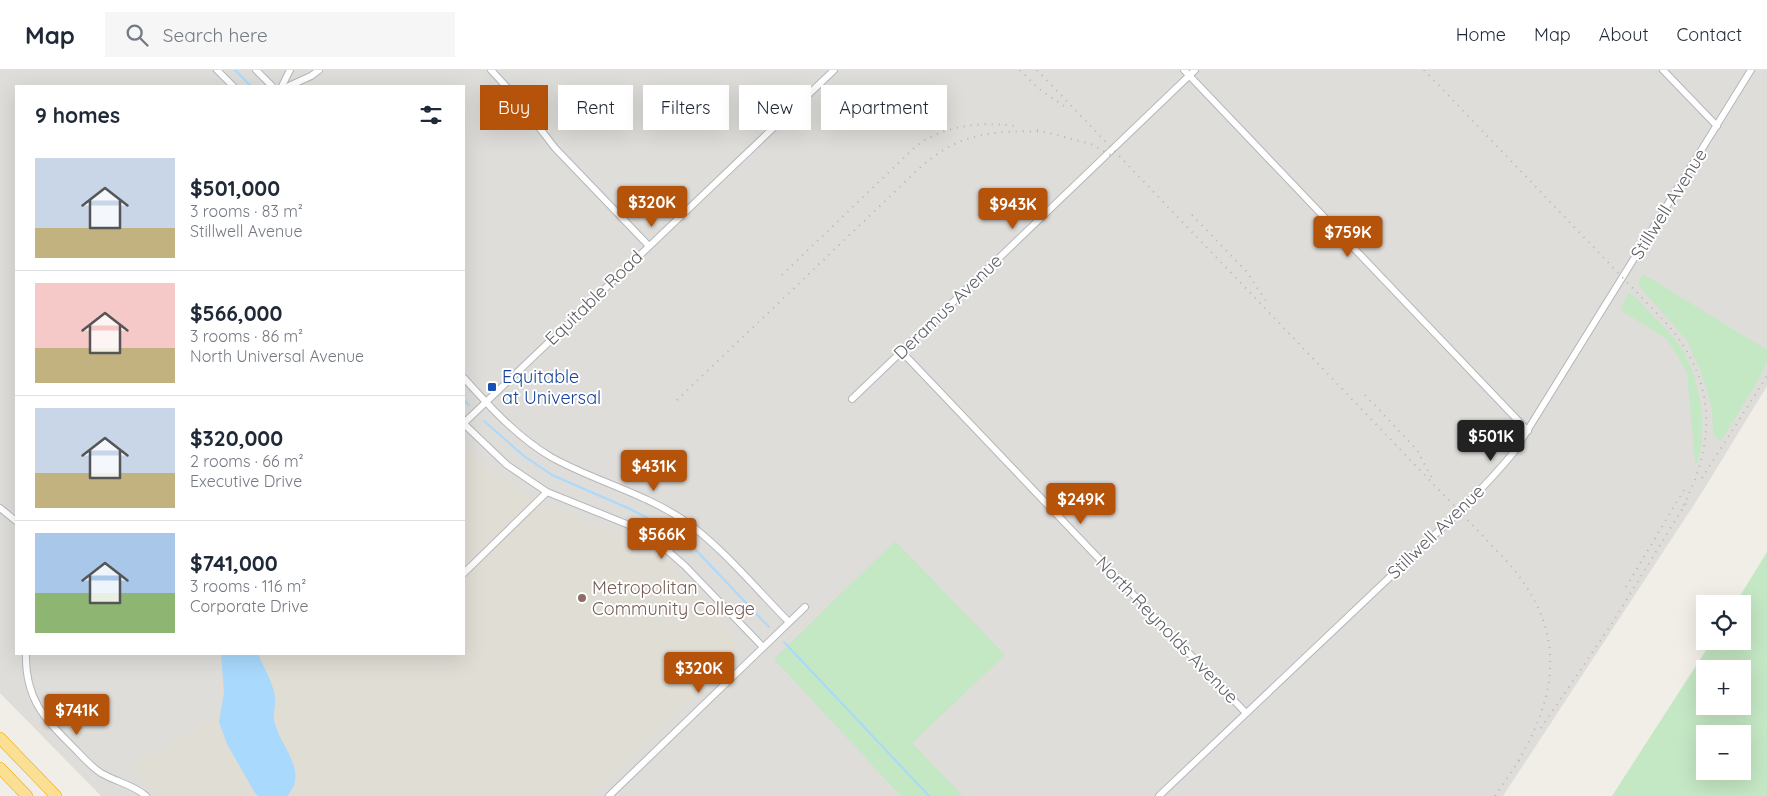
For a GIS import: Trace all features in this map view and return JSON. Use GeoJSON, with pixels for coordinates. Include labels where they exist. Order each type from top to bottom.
{"type":"FeatureCollection","features":[{"type":"Feature","properties":{"kind":"highway"},"geometry":{"type":"LineString","coordinates":[[0,738],[56,796]]}},
{"type":"Feature","properties":{"kind":"highway"},"geometry":{"type":"LineString","coordinates":[[0,768],[27,796]]}},
{"type":"Feature","properties":{"kind":"street"},"geometry":{"type":"LineString","coordinates":[[217,70],[232,85]]}},
{"type":"Feature","properties":{"kind":"street"},"geometry":{"type":"LineString","coordinates":[[256,70],[271,85]]}},
{"type":"Feature","properties":{"kind":"street"},"geometry":{"type":"LineString","coordinates":[[282,85],[290,70]]}},
{"type":"Feature","properties":{"kind":"street"},"geometry":{"type":"LineString","coordinates":[[291,85],[319,70]]}},
{"type":"Feature","properties":{"kind":"street"},"geometry":{"type":"LineString","coordinates":[[491,70],[514,95],[555,148],[649,246]]}},
{"type":"Feature","properties":{"kind":"street","name":"Equitable Road"},"geometry":{"type":"LineString","coordinates":[[465,422],[834,70]]}},
{"type":"Feature","properties":{"kind":"street"},"geometry":{"type":"LineString","coordinates":[[1184,70],[1528,431]]}},
{"type":"Feature","properties":{"kind":"street","name":"Deramus Avenue"},"geometry":{"type":"LineString","coordinates":[[852,399],[1196,70]]}},
{"type":"Feature","properties":{"kind":"street"},"geometry":{"type":"LineString","coordinates":[[1663,70],[1717,126]]}},
{"type":"Feature","properties":{"kind":"street","name":"Stillwell Avenue"},"geometry":{"type":"LineString","coordinates":[[1159,796],[1245,712],[1459,511],[1500,469],[1528,431],[1751,70]]}},
{"type":"Feature","properties":{"kind":"street","name":"North Reynolds Avenue"},"geometry":{"type":"LineString","coordinates":[[902,352],[1245,712]]}},
{"type":"Feature","properties":{"kind":"street"},"geometry":{"type":"LineString","coordinates":[[465,379],[519,434],[550,456],[572,468],[660,506],[685,521],[715,547],[789,622]]}},
{"type":"Feature","properties":{"kind":"street"},"geometry":{"type":"LineString","coordinates":[[465,424],[507,465],[547,492],[629,525],[660,544],[686,566],[763,647]]}},
{"type":"Feature","properties":{"kind":"street"},"geometry":{"type":"LineString","coordinates":[[465,571],[547,492]]}},
{"type":"Feature","properties":{"kind":"street"},"geometry":{"type":"LineString","coordinates":[[0,508],[15,520]]}},
{"type":"Feature","properties":{"kind":"street"},"geometry":{"type":"LineString","coordinates":[[608,796],[805,607]]}},
{"type":"Feature","properties":{"kind":"street"},"geometry":{"type":"LineString","coordinates":[[26,655],[25,668],[29,688],[46,718],[102,774],[128,783],[146,796]]}},
{"type":"Feature","properties":{"kind":"shaded area"},"geometry":{"type":"Polygon","coordinates":[[[0,70],[1767,70],[1767,386],[1701,494],[1503,796],[101,796],[0,693],[0,70]]]}},
{"type":"Feature","properties":{"kind":"shaded area","name":"Metropolitan Community College"},"geometry":{"type":"Polygon","coordinates":[[[465,443],[490,470],[530,497],[634,542],[667,562],[735,634],[738,653],[590,796],[158,796],[127,768],[220,714],[219,655],[465,655],[465,443]]]}},
{"type":"Feature","properties":{"kind":"green space"},"geometry":{"type":"Polygon","coordinates":[[[1643,274],[1767,350],[1767,361],[1760,377],[1721,441],[1713,435],[1712,408],[1701,372],[1686,339],[1638,285],[1643,274]]]}},
{"type":"Feature","properties":{"kind":"green space"},"geometry":{"type":"Polygon","coordinates":[[[1629,293],[1672,336],[1684,352],[1689,363],[1698,389],[1702,416],[1702,441],[1697,464],[1695,463],[1687,372],[1667,339],[1620,310],[1629,293]]]}},
{"type":"Feature","properties":{"kind":"green space"},"geometry":{"type":"Polygon","coordinates":[[[895,541],[1005,655],[912,743],[963,796],[901,796],[774,659],[895,541]]]}},
{"type":"Feature","properties":{"kind":"green space"},"geometry":{"type":"Polygon","coordinates":[[[1767,552],[1767,796],[1612,796],[1696,666],[1696,715],[1751,715],[1751,660],[1700,660],[1706,650],[1751,650],[1751,595],[1741,595],[1767,552]]]}},
{"type":"Feature","properties":{"kind":"water"},"geometry":{"type":"Polygon","coordinates":[[[221,655],[258,655],[268,675],[275,697],[275,724],[295,769],[293,787],[287,796],[258,796],[255,793],[227,744],[219,722],[224,692],[221,655]]]}},
{"type":"Feature","properties":{"kind":"waterway"},"geometry":{"type":"LineString","coordinates":[[235,70],[250,85]]}},
{"type":"Feature","properties":{"kind":"waterway"},"geometry":{"type":"LineString","coordinates":[[465,401],[469,405]]}},
{"type":"Feature","properties":{"kind":"waterway"},"geometry":{"type":"LineString","coordinates":[[484,421],[524,456],[552,475],[630,509],[663,526],[693,547],[769,627]]}},
{"type":"Feature","properties":{"kind":"waterway"},"geometry":{"type":"LineString","coordinates":[[784,642],[929,796]]}},
{"type":"Feature","properties":{"kind":"railway"},"geometry":{"type":"LineString","coordinates":[[1020,70],[1039,89],[1067,108]]}},
{"type":"Feature","properties":{"kind":"railway"},"geometry":{"type":"LineString","coordinates":[[1037,70],[1503,557],[1523,582],[1538,607],[1547,632],[1550,657],[1549,683],[1543,709],[1517,763]]}},
{"type":"Feature","properties":{"kind":"railway"},"geometry":{"type":"LineString","coordinates":[[1424,70],[1668,325],[1684,347],[1696,369],[1703,391],[1706,414],[1701,460],[1682,508]]}},
{"type":"Feature","properties":{"kind":"railway"},"geometry":{"type":"LineString","coordinates":[[782,275],[922,142],[934,135],[960,127],[988,124],[1015,126]]}},
{"type":"Feature","properties":{"kind":"railway"},"geometry":{"type":"LineString","coordinates":[[1037,130],[1091,144],[1114,157]]}},
{"type":"Feature","properties":{"kind":"railway"},"geometry":{"type":"LineString","coordinates":[[677,400],[934,156],[956,143],[992,133],[1043,132]]}},
{"type":"Feature","properties":{"kind":"railway"},"geometry":{"type":"LineString","coordinates":[[1192,215],[1246,271],[1268,304]]}},
{"type":"Feature","properties":{"kind":"railway"},"geometry":{"type":"LineString","coordinates":[[1702,478],[1767,376]]}},
{"type":"Feature","properties":{"kind":"railway"},"geometry":{"type":"LineString","coordinates":[[1365,395],[1417,450],[1433,480]]}},
{"type":"Feature","properties":{"kind":"railway"},"geometry":{"type":"LineString","coordinates":[[1626,587],[1685,488]]}},
{"type":"Feature","properties":{"kind":"railway"},"geometry":{"type":"LineString","coordinates":[[1541,728],[1611,625],[1686,503]]}},
{"type":"Feature","properties":{"kind":"railway"},"geometry":{"type":"LineString","coordinates":[[1495,796],[1520,759]]}},
{"type":"Feature","properties":{"kind":"place","name":"Equitable at Universal"},"geometry":{"type":"Point","coordinates":[492,387]}},
{"type":"Feature","properties":{"kind":"place","name":"Metropolitan Community College"},"geometry":{"type":"Point","coordinates":[582,598]}}]}
